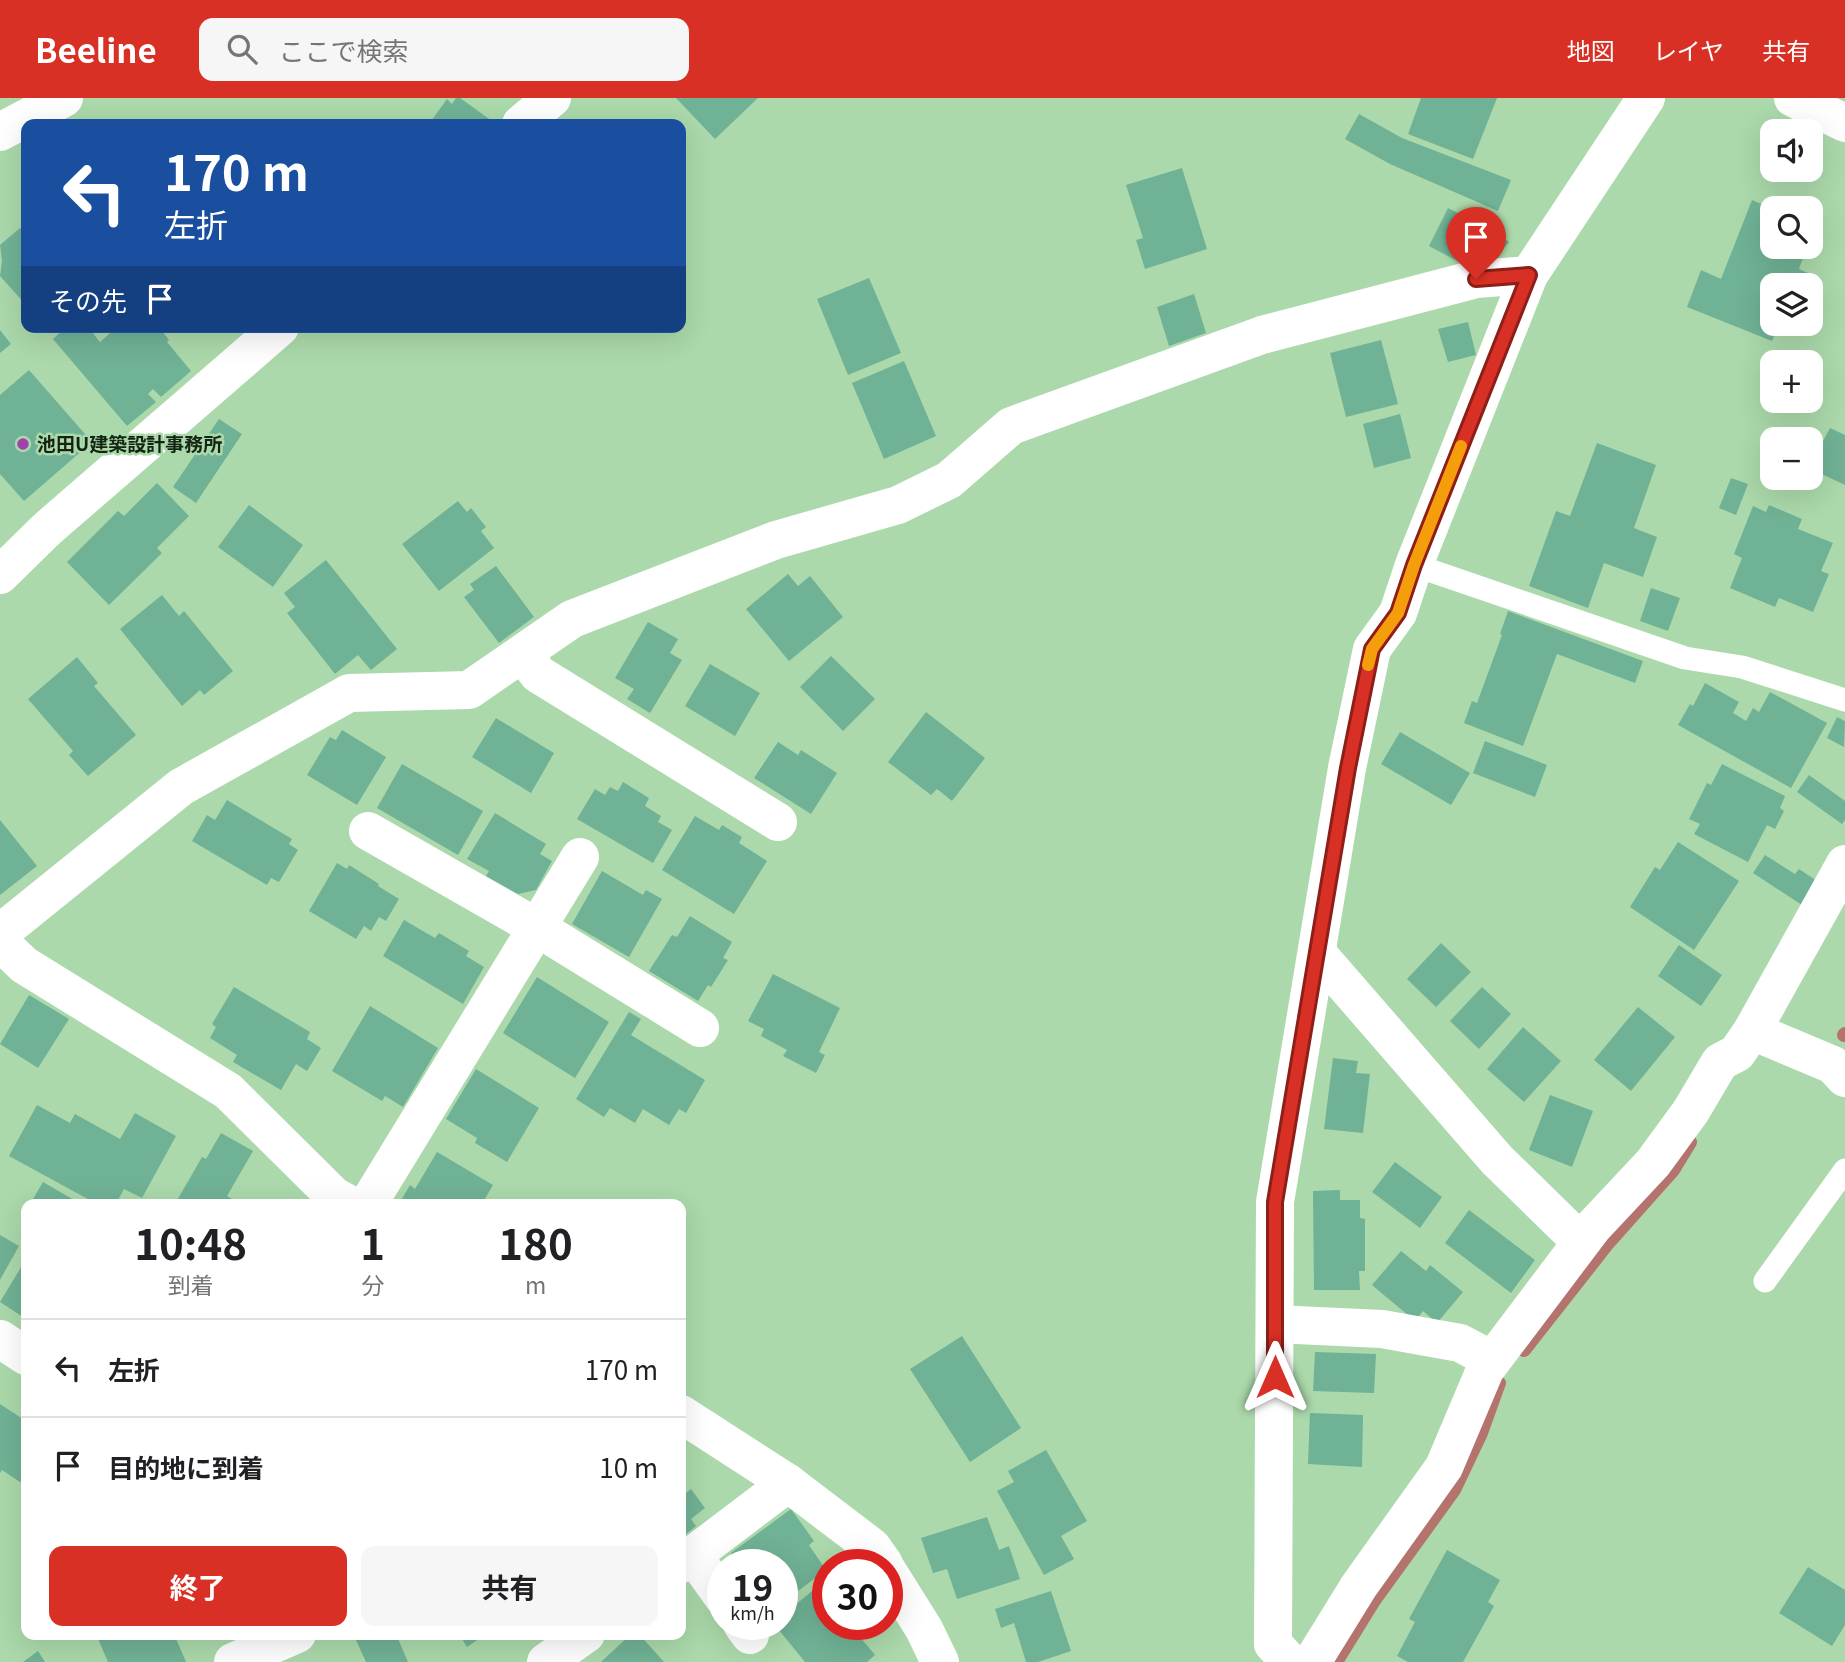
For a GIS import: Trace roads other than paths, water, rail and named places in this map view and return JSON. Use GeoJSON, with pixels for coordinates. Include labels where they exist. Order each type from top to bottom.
{"type":"FeatureCollection","features":[{"type":"Feature","properties":{"kind":"street"},"geometry":{"type":"LineString","coordinates":[[24,119],[64,98]]}},
{"type":"Feature","properties":{"kind":"street"},"geometry":{"type":"LineString","coordinates":[[527,119],[552,98]]}},
{"type":"Feature","properties":{"kind":"street"},"geometry":{"type":"LineString","coordinates":[[1290,1662],[1273,1644],[1275,1202],[1348,768],[1372,649],[1398,613],[1414,565],[1529,275],[1646,98]]}},
{"type":"Feature","properties":{"kind":"street"},"geometry":{"type":"LineString","coordinates":[[1793,98],[1845,123]]}},
{"type":"Feature","properties":{"kind":"street"},"geometry":{"type":"LineString","coordinates":[[0,132],[21,121]]}},
{"type":"Feature","properties":{"kind":"street"},"geometry":{"type":"LineString","coordinates":[[340,1199],[228,1091],[24,965],[0,941],[4,930],[181,787],[349,693],[469,690],[572,619],[776,540],[898,505],[949,480],[1012,426],[1262,335],[1476,279],[1529,275]]}},
{"type":"Feature","properties":{"kind":"street"},"geometry":{"type":"LineString","coordinates":[[0,575],[47,529],[273,333]]}},
{"type":"Feature","properties":{"kind":"street"},"geometry":{"type":"LineString","coordinates":[[523,654],[538,674],[778,822]]}},
{"type":"Feature","properties":{"kind":"street"},"geometry":{"type":"LineString","coordinates":[[368,831],[536,928],[700,1028]]}},
{"type":"Feature","properties":{"kind":"street"},"geometry":{"type":"LineString","coordinates":[[371,1199],[580,857]]}},
{"type":"Feature","properties":{"kind":"street"},"geometry":{"type":"LineString","coordinates":[[1312,1662],[1359,1586],[1444,1467],[1485,1370],[1581,1242],[1653,1163],[1691,1111],[1720,1062],[1737,1053],[1752,1031],[1845,864]]}},
{"type":"Feature","properties":{"kind":"street"},"geometry":{"type":"LineString","coordinates":[[1317,953],[1497,1160],[1581,1242]]}},
{"type":"Feature","properties":{"kind":"street"},"geometry":{"type":"LineString","coordinates":[[1752,1031],[1833,1065],[1845,1078]]}},
{"type":"Feature","properties":{"kind":"street"},"geometry":{"type":"LineString","coordinates":[[1275,1324],[1382,1329],[1460,1343],[1492,1360]]}},
{"type":"Feature","properties":{"kind":"street"},"geometry":{"type":"LineString","coordinates":[[0,1339],[21,1353]]}},
{"type":"Feature","properties":{"kind":"street"},"geometry":{"type":"LineString","coordinates":[[686,1417],[789,1483],[874,1549]]}},
{"type":"Feature","properties":{"kind":"street"},"geometry":{"type":"LineString","coordinates":[[707,1580],[687,1559],[789,1483]]}},
{"type":"Feature","properties":{"kind":"street"},"geometry":{"type":"LineString","coordinates":[[903,1596],[940,1662]]}},
{"type":"Feature","properties":{"kind":"street"},"geometry":{"type":"LineString","coordinates":[[220,1640],[231,1662],[283,1640]]}},
{"type":"Feature","properties":{"kind":"street"},"geometry":{"type":"LineString","coordinates":[[546,1662],[577,1640]]}},
{"type":"Feature","properties":{"kind":"lane"},"geometry":{"type":"LineString","coordinates":[[1414,565],[1685,658],[1742,667],[1845,700]]}},
{"type":"Feature","properties":{"kind":"lane"},"geometry":{"type":"LineString","coordinates":[[1765,1281],[1845,1170]]}},
{"type":"Feature","properties":{"kind":"waterway"},"geometry":{"type":"LineString","coordinates":[[1524,1350],[1608,1243],[1673,1170],[1690,1142]]}},
{"type":"Feature","properties":{"kind":"waterway"},"geometry":{"type":"LineString","coordinates":[[1336,1662],[1373,1602],[1454,1490],[1481,1433],[1499,1383]]}},
{"type":"Feature","properties":{"kind":"place","name":"池田U建築設計事務所"},"geometry":{"type":"Point","coordinates":[23,444]}}]}
